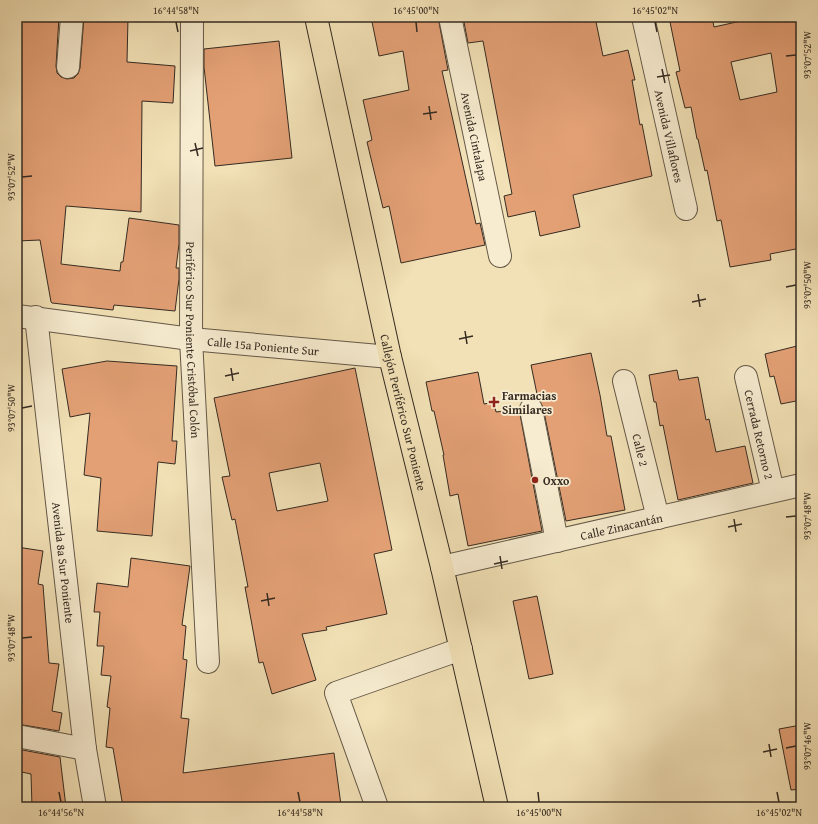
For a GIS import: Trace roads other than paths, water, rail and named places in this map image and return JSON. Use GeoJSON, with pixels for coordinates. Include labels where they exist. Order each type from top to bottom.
{"type":"FeatureCollection","features":[{"type":"Feature","properties":{"kind":"main road","name":"Callejón Periférico Sur Poniente"},"geometry":{"type":"LineString","coordinates":[[316,17],[390,357],[442,567],[498,807]]}},
{"type":"Feature","properties":{"kind":"street"},"geometry":{"type":"LineString","coordinates":[[68,67],[72,17]]}},
{"type":"Feature","properties":{"kind":"street","name":"Periférico Sur Poniente Cristóbal Colón"},"geometry":{"type":"LineString","coordinates":[[192,17],[191,339],[208,662]]}},
{"type":"Feature","properties":{"kind":"street","name":"Avenida Cintalapa"},"geometry":{"type":"LineString","coordinates":[[450,17],[500,256]]}},
{"type":"Feature","properties":{"kind":"street","name":"Avenida Villaflores"},"geometry":{"type":"LineString","coordinates":[[643,17],[686,209]]}},
{"type":"Feature","properties":{"kind":"street","name":"Calle 15a Poniente Sur"},"geometry":{"type":"LineString","coordinates":[[26,317],[191,339],[390,357]]}},
{"type":"Feature","properties":{"kind":"street","name":"Avenida 8a Sur Poniente"},"geometry":{"type":"LineString","coordinates":[[26,317],[85,749],[95,807]]}},
{"type":"Feature","properties":{"kind":"street","name":"Cerrada Retorno 2"},"geometry":{"type":"LineString","coordinates":[[746,377],[773,491]]}},
{"type":"Feature","properties":{"kind":"street","name":"Calle 2"},"geometry":{"type":"LineString","coordinates":[[624,381],[658,518]]}},
{"type":"Feature","properties":{"kind":"street"},"geometry":{"type":"LineString","coordinates":[[531,409],[557,541]]}},
{"type":"Feature","properties":{"kind":"street","name":"Calle Zinacantán"},"geometry":{"type":"LineString","coordinates":[[442,567],[801,485]]}},
{"type":"Feature","properties":{"kind":"street"},"geometry":{"type":"LineString","coordinates":[[377,807],[336,693],[461,648]]}},
{"type":"Feature","properties":{"kind":"street"},"geometry":{"type":"LineString","coordinates":[[17,736],[85,749]]}},
{"type":"Feature","properties":{"kind":"place","name":"Farmacias Similares"},"geometry":{"type":"Point","coordinates":[494,402]}},
{"type":"Feature","properties":{"kind":"place","name":"Oxxo"},"geometry":{"type":"Point","coordinates":[535,480]}}]}
